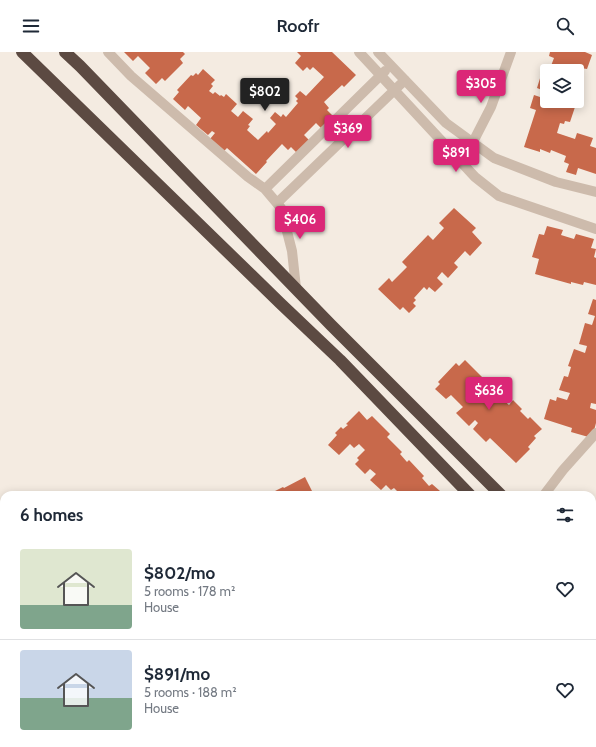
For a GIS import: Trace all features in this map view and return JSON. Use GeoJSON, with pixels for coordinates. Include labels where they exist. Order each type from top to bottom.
{"type":"FeatureCollection","features":[{"type":"Feature","properties":{"kind":"highway"},"geometry":{"type":"LineString","coordinates":[[22,52],[340,360],[466,491]]}},
{"type":"Feature","properties":{"kind":"highway"},"geometry":{"type":"LineString","coordinates":[[65,52],[497,491]]}},
{"type":"Feature","properties":{"kind":"street"},"geometry":{"type":"LineString","coordinates":[[108,52],[131,76],[265,190],[281,208],[292,251],[296,288]]}},
{"type":"Feature","properties":{"kind":"street"},"geometry":{"type":"LineString","coordinates":[[359,52],[460,161],[476,177],[499,196],[596,229]]}},
{"type":"Feature","properties":{"kind":"street"},"geometry":{"type":"LineString","coordinates":[[378,52],[446,123],[494,158],[556,182],[596,192]]}},
{"type":"Feature","properties":{"kind":"street"},"geometry":{"type":"LineString","coordinates":[[460,161],[473,142],[491,107],[511,52]]}},
{"type":"Feature","properties":{"kind":"street"},"geometry":{"type":"LineString","coordinates":[[265,190],[391,65]]}},
{"type":"Feature","properties":{"kind":"street"},"geometry":{"type":"LineString","coordinates":[[276,203],[405,80]]}},
{"type":"Feature","properties":{"kind":"street"},"geometry":{"type":"LineString","coordinates":[[547,491],[563,470],[596,433]]}},
{"type":"Feature","properties":{"kind":"building"},"geometry":{"type":"Polygon","coordinates":[[[124,52],[183,52],[185,54],[180,59],[183,63],[165,81],[162,78],[156,84],[145,73],[150,68],[138,56],[133,61],[124,52]]]}},
{"type":"Feature","properties":{"kind":"building"},"geometry":{"type":"Polygon","coordinates":[[[297,52],[332,52],[356,75],[344,87],[342,85],[324,102],[329,108],[327,110],[333,116],[321,128],[316,123],[304,135],[309,140],[297,153],[291,147],[288,150],[282,144],[256,174],[227,148],[224,151],[210,139],[215,133],[212,131],[208,135],[196,125],[201,118],[188,106],[185,110],[173,99],[179,92],[177,90],[191,75],[193,76],[196,73],[198,75],[203,69],[215,80],[211,84],[213,86],[209,91],[213,94],[215,92],[224,97],[226,94],[237,104],[231,111],[238,117],[243,111],[253,119],[248,125],[250,126],[247,130],[258,140],[267,131],[268,133],[276,124],[270,118],[275,112],[281,117],[283,114],[286,117],[298,103],[296,101],[298,99],[295,96],[300,91],[306,96],[324,77],[313,67],[310,70],[307,67],[303,71],[295,63],[301,56],[297,52]]]}},
{"type":"Feature","properties":{"kind":"building"},"geometry":{"type":"Polygon","coordinates":[[[550,52],[585,52],[592,55],[587,69],[584,68],[584,64],[552,64],[554,58],[549,56],[550,52]]]}},
{"type":"Feature","properties":{"kind":"building"},"geometry":{"type":"Polygon","coordinates":[[[540,78],[540,89],[537,88],[540,78]]]}},
{"type":"Feature","properties":{"kind":"building"},"geometry":{"type":"Polygon","coordinates":[[[534,95],[540,97],[540,108],[575,108],[570,122],[565,121],[564,124],[560,123],[557,133],[575,139],[577,133],[593,138],[590,146],[596,148],[596,174],[578,168],[576,175],[566,172],[569,164],[564,162],[566,156],[551,150],[550,153],[540,149],[540,152],[524,147],[536,110],[530,108],[534,95]]]}},
{"type":"Feature","properties":{"kind":"building"},"geometry":{"type":"Polygon","coordinates":[[[454,208],[476,228],[472,232],[482,243],[470,256],[465,251],[454,263],[458,267],[448,278],[442,272],[437,278],[443,284],[435,292],[429,287],[427,290],[424,287],[414,298],[416,300],[413,303],[416,306],[409,313],[403,307],[400,310],[378,289],[389,278],[392,282],[407,267],[402,262],[428,235],[433,240],[444,228],[439,223],[454,208]]]}},
{"type":"Feature","properties":{"kind":"building"},"geometry":{"type":"Polygon","coordinates":[[[547,226],[563,230],[561,235],[574,239],[576,234],[594,239],[591,248],[596,249],[594,257],[596,258],[596,285],[584,282],[583,285],[571,282],[571,284],[535,274],[539,259],[532,257],[539,234],[544,235],[547,226]]]}},
{"type":"Feature","properties":{"kind":"building"},"geometry":{"type":"Polygon","coordinates":[[[593,299],[596,300],[596,404],[591,403],[590,408],[596,410],[596,423],[592,438],[571,432],[572,428],[544,419],[550,399],[556,401],[557,397],[567,400],[570,393],[559,390],[564,376],[568,377],[571,367],[568,366],[574,349],[585,353],[587,346],[579,344],[585,323],[592,325],[595,316],[588,314],[593,299]]]}},
{"type":"Feature","properties":{"kind":"building"},"geometry":{"type":"Polygon","coordinates":[[[465,360],[492,387],[486,393],[494,401],[499,396],[509,405],[513,400],[522,409],[520,411],[528,419],[530,417],[542,429],[534,436],[536,438],[528,447],[530,449],[516,463],[490,438],[486,442],[473,429],[478,423],[475,420],[469,426],[456,413],[463,407],[451,395],[446,399],[435,389],[440,384],[438,382],[456,363],[459,366],[465,360]]]}},
{"type":"Feature","properties":{"kind":"building"},"geometry":{"type":"Polygon","coordinates":[[[359,411],[367,420],[372,416],[390,434],[387,437],[402,452],[400,454],[407,462],[409,460],[424,476],[422,478],[429,486],[432,484],[440,491],[397,491],[394,488],[391,490],[386,485],[381,490],[370,480],[376,474],[370,469],[365,474],[355,464],[359,460],[357,458],[365,450],[359,444],[354,448],[350,444],[339,455],[328,445],[337,435],[335,433],[341,427],[343,429],[348,425],[346,424],[359,411]]]}},
{"type":"Feature","properties":{"kind":"building"},"geometry":{"type":"Polygon","coordinates":[[[305,477],[312,491],[275,491],[283,487],[284,488],[305,477]]]}}]}
